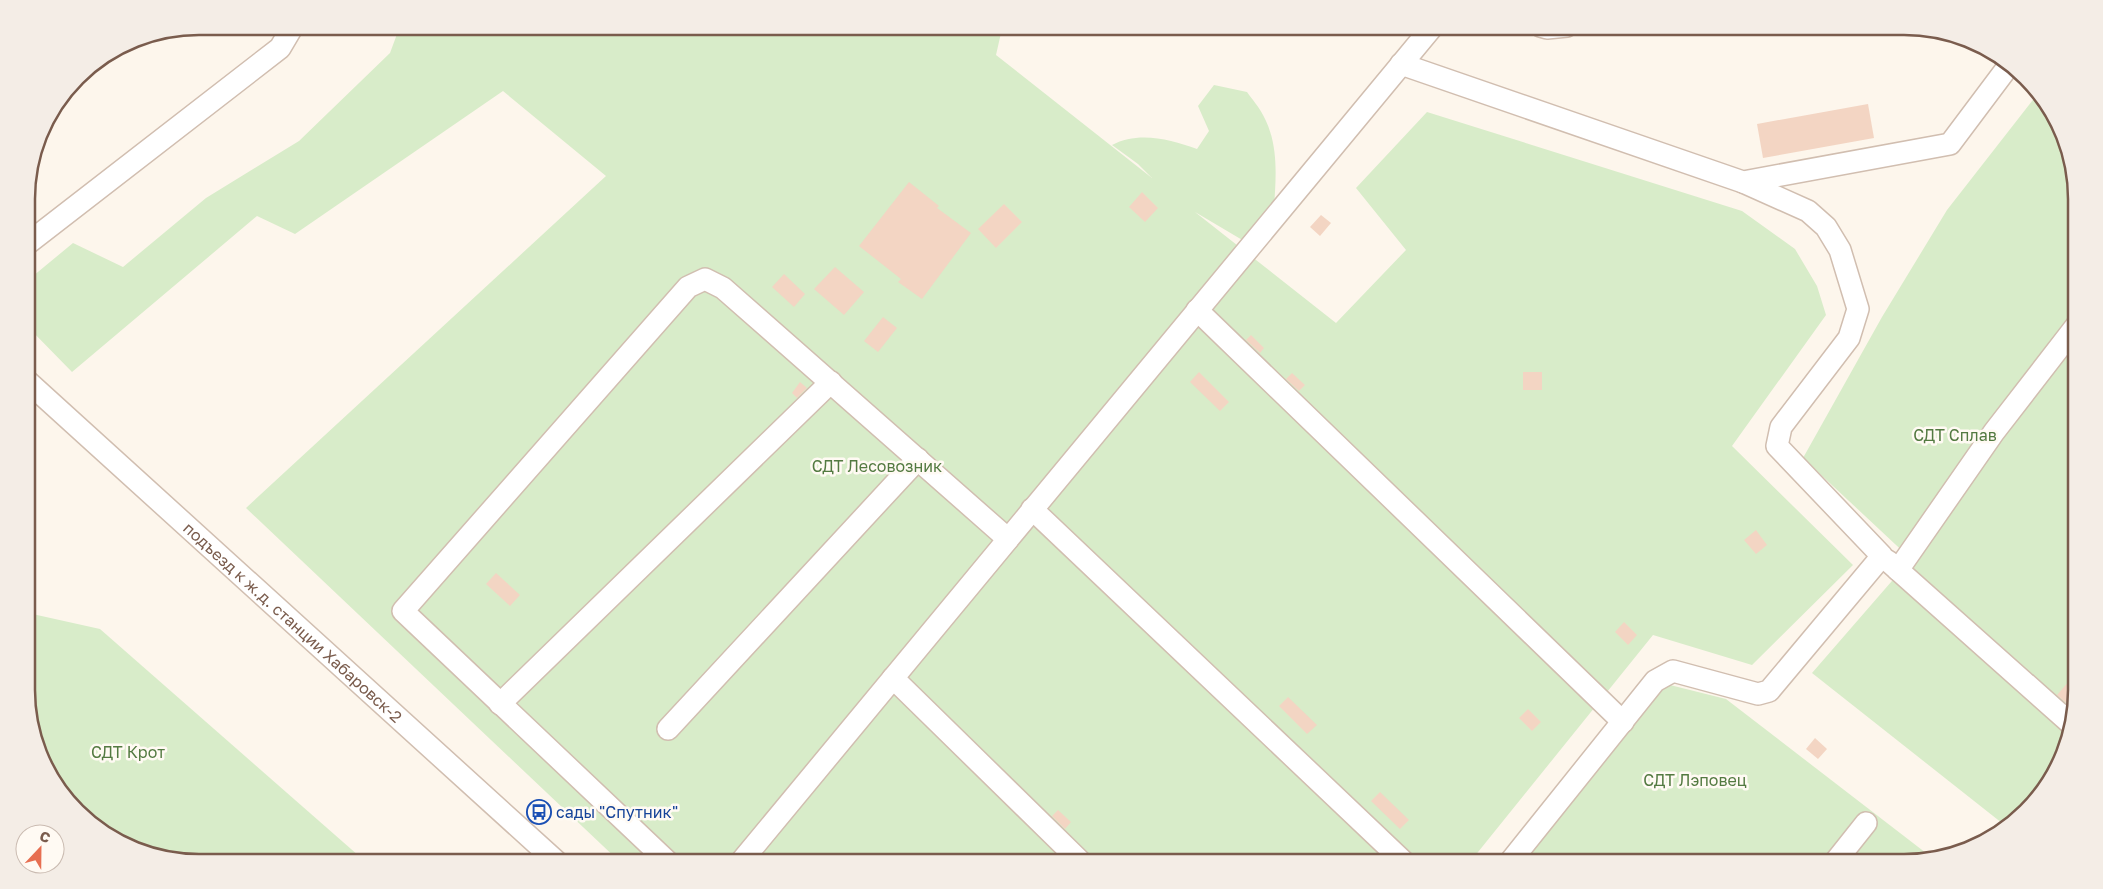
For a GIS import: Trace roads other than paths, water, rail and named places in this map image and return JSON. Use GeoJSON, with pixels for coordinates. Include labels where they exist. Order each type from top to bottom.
{"type":"FeatureCollection","features":[{"type":"Feature","properties":{"kind":"street"},"geometry":{"type":"LineString","coordinates":[[35,238],[280,48],[288,35]]}},
{"type":"Feature","properties":{"kind":"street"},"geometry":{"type":"LineString","coordinates":[[747,854],[1425,35]]}},
{"type":"Feature","properties":{"kind":"street"},"geometry":{"type":"LineString","coordinates":[[1401,64],[1743,182],[1808,210],[1826,227],[1840,250],[1858,309],[1849,338],[1781,426],[1777,446],[1882,556],[2066,716]]}},
{"type":"Feature","properties":{"kind":"street"},"geometry":{"type":"LineString","coordinates":[[1743,182],[1950,144],[2005,70]]}},
{"type":"Feature","properties":{"kind":"street"},"geometry":{"type":"LineString","coordinates":[[659,854],[403,611],[688,287],[705,279],[723,288],[1008,539]]}},
{"type":"Feature","properties":{"kind":"street"},"geometry":{"type":"LineString","coordinates":[[1197,310],[1623,722]]}},
{"type":"Feature","properties":{"kind":"street"},"geometry":{"type":"LineString","coordinates":[[1898,570],[1994,432],[2068,336]]}},
{"type":"Feature","properties":{"kind":"street"},"geometry":{"type":"LineString","coordinates":[[500,704],[831,382]]}},
{"type":"Feature","properties":{"kind":"street","name":"подъезд к ж.д. станции Хабаровск-2"},"geometry":{"type":"LineString","coordinates":[[35,388],[548,854]]}},
{"type":"Feature","properties":{"kind":"street"},"geometry":{"type":"LineString","coordinates":[[668,729],[918,459]]}},
{"type":"Feature","properties":{"kind":"street"},"geometry":{"type":"LineString","coordinates":[[1032,509],[1397,854]]}},
{"type":"Feature","properties":{"kind":"street"},"geometry":{"type":"LineString","coordinates":[[1516,854],[1656,681],[1673,671],[1758,694],[1769,691],[1882,556]]}},
{"type":"Feature","properties":{"kind":"street"},"geometry":{"type":"LineString","coordinates":[[893,678],[1073,854]]}},
{"type":"Feature","properties":{"kind":"street"},"geometry":{"type":"LineString","coordinates":[[1841,854],[1866,823]]}},
{"type":"Feature","properties":{"kind":"place","name":"сады \"Спутник\""},"geometry":{"type":"Point","coordinates":[539,812]}},
{"type":"Feature","properties":{"kind":"park label","name":"СДТ Сплав"},"geometry":{"type":"Point","coordinates":[1955,435]}},
{"type":"Feature","properties":{"kind":"park label","name":"СДТ Лесовозник"},"geometry":{"type":"Point","coordinates":[877,466]}},
{"type":"Feature","properties":{"kind":"park label","name":"СДТ Крот"},"geometry":{"type":"Point","coordinates":[128,752]}},
{"type":"Feature","properties":{"kind":"park label","name":"СДТ Лэповец"},"geometry":{"type":"Point","coordinates":[1695,780]}}]}
